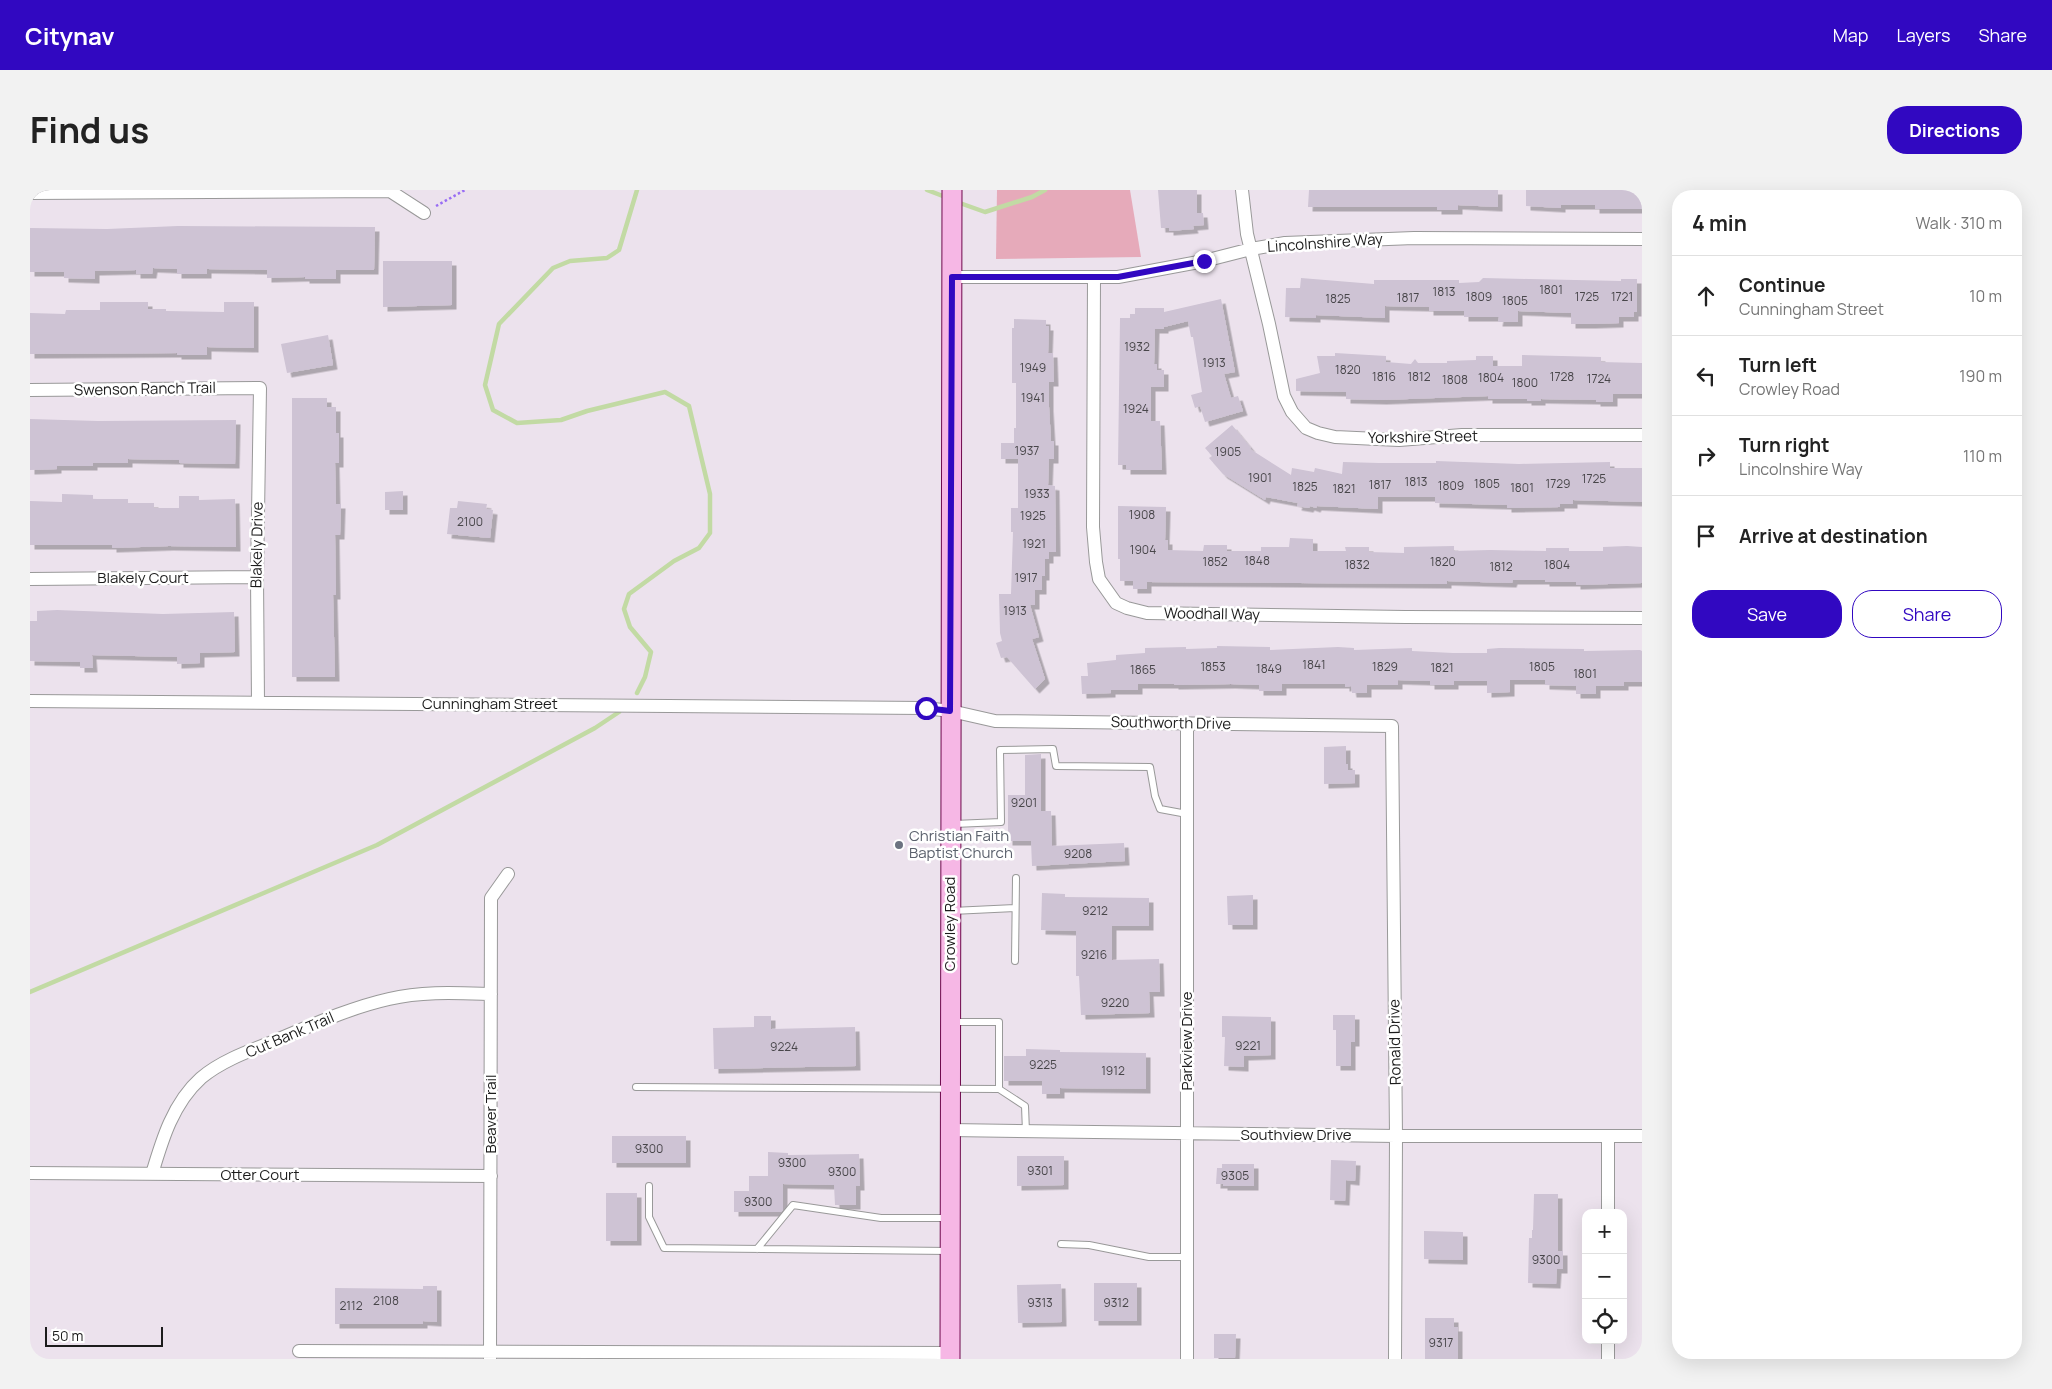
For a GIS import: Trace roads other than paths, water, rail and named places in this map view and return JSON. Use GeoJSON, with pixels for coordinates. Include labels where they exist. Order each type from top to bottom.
{"type":"FeatureCollection","features":[{"type":"Feature","properties":{"kind":"main road","name":"Crowley Road"},"geometry":{"type":"LineString","coordinates":[[950,1356],[952,190]]}},
{"type":"Feature","properties":{"kind":"street","name":"Yorkshire Street"},"geometry":{"type":"LineString","coordinates":[[1242,190],[1247,234],[1284,396],[1292,412],[1306,428],[1335,437],[1399,440],[1462,436],[1642,435]]}},
{"type":"Feature","properties":{"kind":"street"},"geometry":{"type":"LineString","coordinates":[[30,194],[174,191],[390,192],[424,213]]}},
{"type":"Feature","properties":{"kind":"street","name":"Lincolnshire Way"},"geometry":{"type":"LineString","coordinates":[[952,277],[1118,277],[1285,243],[1414,238],[1642,239]]}},
{"type":"Feature","properties":{"kind":"street","name":"Woodhall Way"},"geometry":{"type":"LineString","coordinates":[[1094,277],[1093,527],[1099,579],[1116,603],[1147,613],[1642,618]]}},
{"type":"Feature","properties":{"kind":"street","name":"Swenson Ranch Trail"},"geometry":{"type":"LineString","coordinates":[[30,390],[260,388]]}},
{"type":"Feature","properties":{"kind":"street","name":"Blakely Drive"},"geometry":{"type":"LineString","coordinates":[[258,702],[257,577],[260,388]]}},
{"type":"Feature","properties":{"kind":"street","name":"Blakely Court"},"geometry":{"type":"LineString","coordinates":[[30,579],[257,577]]}},
{"type":"Feature","properties":{"kind":"street","name":"Cunningham Street"},"geometry":{"type":"LineString","coordinates":[[30,701],[906,708],[950,711]]}},
{"type":"Feature","properties":{"kind":"street","name":"Southworth Drive"},"geometry":{"type":"LineString","coordinates":[[950,711],[995,721],[1392,726]]}},
{"type":"Feature","properties":{"kind":"street","name":"Parkview Drive"},"geometry":{"type":"LineString","coordinates":[[1186,1359],[1187,723]]}},
{"type":"Feature","properties":{"kind":"street","name":"Ronald Drive"},"geometry":{"type":"LineString","coordinates":[[1392,726],[1396,1136],[1395,1359]]}},
{"type":"Feature","properties":{"kind":"street","name":"Beaver Trail"},"geometry":{"type":"LineString","coordinates":[[490,1355],[491,898],[508,874]]}},
{"type":"Feature","properties":{"kind":"street","name":"Cut Bank Trail"},"geometry":{"type":"LineString","coordinates":[[152,1174],[164,1133],[179,1105],[201,1078],[226,1063],[337,1015],[390,999],[431,993],[491,994]]}},
{"type":"Feature","properties":{"kind":"street","name":"Southview Drive"},"geometry":{"type":"LineString","coordinates":[[950,1130],[1396,1136],[1642,1136]]}},
{"type":"Feature","properties":{"kind":"street"},"geometry":{"type":"LineString","coordinates":[[1608,1136],[1608,1209]]}},
{"type":"Feature","properties":{"kind":"street","name":"Otter Court"},"geometry":{"type":"LineString","coordinates":[[30,1173],[491,1176]]}},
{"type":"Feature","properties":{"kind":"street"},"geometry":{"type":"LineString","coordinates":[[1608,1344],[1608,1359]]}},
{"type":"Feature","properties":{"kind":"street"},"geometry":{"type":"LineString","coordinates":[[299,1351],[490,1355],[950,1356]]}},
{"type":"Feature","properties":{"kind":"lane"},"geometry":{"type":"LineString","coordinates":[[950,824],[1001,822],[1000,750],[1053,749],[1056,766],[1150,767],[1155,796],[1160,809],[1187,814]]}},
{"type":"Feature","properties":{"kind":"lane"},"geometry":{"type":"LineString","coordinates":[[1015,960],[1016,878]]}},
{"type":"Feature","properties":{"kind":"lane"},"geometry":{"type":"LineString","coordinates":[[950,911],[1015,908]]}},
{"type":"Feature","properties":{"kind":"lane"},"geometry":{"type":"LineString","coordinates":[[950,1022],[999,1022],[1000,1089]]}},
{"type":"Feature","properties":{"kind":"lane"},"geometry":{"type":"LineString","coordinates":[[636,1087],[1000,1089],[1025,1106],[1026,1132]]}},
{"type":"Feature","properties":{"kind":"lane"},"geometry":{"type":"LineString","coordinates":[[649,1186],[649,1217],[664,1248],[950,1252]]}},
{"type":"Feature","properties":{"kind":"lane"},"geometry":{"type":"LineString","coordinates":[[757,1249],[793,1205],[881,1218],[950,1218]]}},
{"type":"Feature","properties":{"kind":"lane"},"geometry":{"type":"LineString","coordinates":[[1061,1244],[1088,1245],[1149,1257],[1187,1257]]}},
{"type":"Feature","properties":{"kind":"waterway"},"geometry":{"type":"LineString","coordinates":[[637,190],[619,250],[607,258],[570,261],[553,268],[499,324],[485,385],[493,410],[517,423],[561,420],[587,411],[665,392],[689,406],[710,494],[710,533],[699,548],[674,561],[629,594],[624,609],[630,627],[651,652],[645,677],[637,693]]}},
{"type":"Feature","properties":{"kind":"waterway"},"geometry":{"type":"LineString","coordinates":[[927,190],[948,198]]}},
{"type":"Feature","properties":{"kind":"waterway"},"geometry":{"type":"LineString","coordinates":[[957,202],[985,212],[1032,197],[1045,190]]}},
{"type":"Feature","properties":{"kind":"waterway"},"geometry":{"type":"LineString","coordinates":[[30,992],[377,845],[595,728],[619,712]]}},
{"type":"Feature","properties":{"kind":"place","name":"Christian Faith Baptist Church"},"geometry":{"type":"Point","coordinates":[899,845]}}]}
